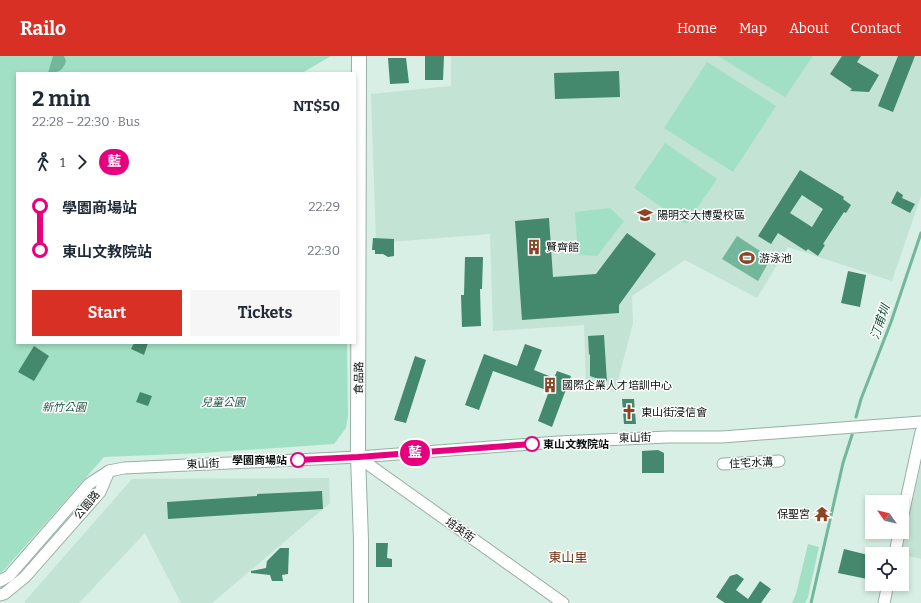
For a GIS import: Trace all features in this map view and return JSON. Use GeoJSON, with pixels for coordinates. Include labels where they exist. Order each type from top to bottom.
{"type":"FeatureCollection","features":[{"type":"Feature","properties":{"kind":"street","name":"食品路"},"geometry":{"type":"LineString","coordinates":[[359,56],[358,457],[361,540],[361,603]]}},
{"type":"Feature","properties":{"kind":"street","name":"東山街"},"geometry":{"type":"LineString","coordinates":[[109,470],[124,468],[358,457],[558,442],[668,437],[722,437],[921,422]]}},
{"type":"Feature","properties":{"kind":"street"},"geometry":{"type":"LineString","coordinates":[[907,495],[921,432]]}},
{"type":"Feature","properties":{"kind":"street","name":"培英街"},"geometry":{"type":"LineString","coordinates":[[358,457],[563,603]]}},
{"type":"Feature","properties":{"kind":"street","name":"住宅水溝"},"geometry":{"type":"LineString","coordinates":[[724,464],[779,461]]}},
{"type":"Feature","properties":{"kind":"street","name":"公園路"},"geometry":{"type":"LineString","coordinates":[[0,581],[14,571],[89,484],[109,470]]}},
{"type":"Feature","properties":{"kind":"street","name":"公園路"},"geometry":{"type":"LineString","coordinates":[[0,595],[4,594],[25,577],[100,492],[109,470]]}},
{"type":"Feature","properties":{"kind":"street"},"geometry":{"type":"LineString","coordinates":[[884,603],[887,591]]}},
{"type":"Feature","properties":{"kind":"shaded area"},"geometry":{"type":"Polygon","coordinates":[[[53,56],[64,56],[66,61],[60,71],[48,72],[53,56]]]}},
{"type":"Feature","properties":{"kind":"shaded area","name":"陽明交大博愛校區"},"geometry":{"type":"Polygon","coordinates":[[[451,56],[921,56],[921,196],[892,281],[788,247],[757,298],[685,260],[632,296],[633,323],[615,392],[586,380],[584,325],[493,331],[490,234],[376,243],[371,94],[451,86],[451,56]]]}},
{"type":"Feature","properties":{"kind":"shaded area","name":"游泳池"},"geometry":{"type":"Polygon","coordinates":[[[737,236],[771,258],[758,281],[722,259],[737,236]]]}},
{"type":"Feature","properties":{"kind":"shaded area"},"geometry":{"type":"Polygon","coordinates":[[[921,464],[921,559],[909,556],[909,547],[903,547],[904,539],[909,539],[909,518],[921,464]]]}},
{"type":"Feature","properties":{"kind":"shaded area"},"geometry":{"type":"Polygon","coordinates":[[[329,478],[330,503],[212,603],[181,603],[145,533],[79,603],[25,603],[25,601],[132,479],[329,478]]]}},
{"type":"Feature","properties":{"kind":"green space","name":"新竹公園"},"geometry":{"type":"Polygon","coordinates":[[[0,56],[331,56],[304,72],[16,72],[16,344],[347,344],[348,416],[346,428],[334,444],[202,453],[104,457],[0,573],[0,56]]]}},
{"type":"Feature","properties":{"kind":"green space"},"geometry":{"type":"Polygon","coordinates":[[[718,56],[813,56],[785,97],[718,56]]]}},
{"type":"Feature","properties":{"kind":"green space"},"geometry":{"type":"Polygon","coordinates":[[[707,62],[776,106],[733,172],[664,128],[707,62]]]}},
{"type":"Feature","properties":{"kind":"green space"},"geometry":{"type":"Polygon","coordinates":[[[665,143],[717,179],[686,224],[634,188],[665,143]]]}},
{"type":"Feature","properties":{"kind":"green space"},"geometry":{"type":"Polygon","coordinates":[[[610,208],[624,221],[597,256],[578,255],[575,212],[610,208]]]}},
{"type":"Feature","properties":{"kind":"green space"},"geometry":{"type":"Polygon","coordinates":[[[808,544],[819,547],[808,597],[805,603],[792,603],[796,594],[808,544]]]}},
{"type":"Feature","properties":{"kind":"building"},"geometry":{"type":"Polygon","coordinates":[[[425,56],[444,56],[443,80],[425,80],[425,56]]]}},
{"type":"Feature","properties":{"kind":"building"},"geometry":{"type":"Polygon","coordinates":[[[842,56],[861,56],[857,62],[879,75],[869,92],[850,91],[852,89],[830,74],[842,56]]]}},
{"type":"Feature","properties":{"kind":"building"},"geometry":{"type":"Polygon","coordinates":[[[898,56],[915,56],[893,112],[878,106],[898,56]]]}},
{"type":"Feature","properties":{"kind":"building"},"geometry":{"type":"Polygon","coordinates":[[[388,58],[406,58],[409,83],[390,84],[388,58]]]}},
{"type":"Feature","properties":{"kind":"building"},"geometry":{"type":"Polygon","coordinates":[[[619,71],[620,97],[555,99],[554,73],[619,71]]]}},
{"type":"Feature","properties":{"kind":"building"},"geometry":{"type":"Polygon","coordinates":[[[800,170],[844,197],[843,199],[851,205],[846,213],[844,212],[823,244],[825,245],[818,256],[808,249],[806,251],[778,233],[771,244],[758,236],[800,170]],[[802,195],[790,213],[812,227],[823,209],[802,195]]]}},
{"type":"Feature","properties":{"kind":"building"},"geometry":{"type":"Polygon","coordinates":[[[897,191],[903,195],[902,198],[915,204],[910,213],[891,203],[897,191]]]}},
{"type":"Feature","properties":{"kind":"building","name":"賢齊館"},"geometry":{"type":"Polygon","coordinates":[[[549,218],[553,277],[596,274],[627,233],[656,254],[619,305],[619,313],[522,320],[515,221],[549,218]]]}},
{"type":"Feature","properties":{"kind":"building"},"geometry":{"type":"Polygon","coordinates":[[[373,238],[394,239],[394,256],[388,257],[383,254],[375,254],[375,250],[372,250],[373,238]]]}},
{"type":"Feature","properties":{"kind":"building"},"geometry":{"type":"Polygon","coordinates":[[[465,257],[483,257],[482,289],[480,289],[481,326],[462,327],[461,295],[464,295],[465,257]]]}},
{"type":"Feature","properties":{"kind":"building"},"geometry":{"type":"Polygon","coordinates":[[[848,271],[866,275],[860,307],[841,303],[848,271]]]}},
{"type":"Feature","properties":{"kind":"building"},"geometry":{"type":"Polygon","coordinates":[[[604,335],[607,382],[590,376],[588,336],[604,335]]]}},
{"type":"Feature","properties":{"kind":"building"},"geometry":{"type":"Polygon","coordinates":[[[134,344],[148,344],[144,355],[131,349],[134,344]]]}},
{"type":"Feature","properties":{"kind":"building","name":"國際企業人才培訓中心"},"geometry":{"type":"Polygon","coordinates":[[[525,344],[542,350],[534,370],[554,378],[557,371],[571,376],[552,427],[538,421],[549,391],[493,371],[479,410],[465,405],[484,354],[517,366],[525,344]]]}},
{"type":"Feature","properties":{"kind":"building"},"geometry":{"type":"Polygon","coordinates":[[[34,346],[49,356],[34,381],[18,372],[34,346]]]}},
{"type":"Feature","properties":{"kind":"building"},"geometry":{"type":"Polygon","coordinates":[[[415,356],[426,360],[406,423],[394,420],[415,356]]]}},
{"type":"Feature","properties":{"kind":"building"},"geometry":{"type":"Polygon","coordinates":[[[140,392],[152,396],[148,406],[136,402],[140,392]]]}},
{"type":"Feature","properties":{"kind":"building","name":"東山街浸信會"},"geometry":{"type":"Polygon","coordinates":[[[622,399],[634,399],[636,424],[624,424],[622,399]]]}},
{"type":"Feature","properties":{"kind":"building"},"geometry":{"type":"Polygon","coordinates":[[[658,450],[664,453],[664,473],[642,473],[642,451],[658,450]]]}},
{"type":"Feature","properties":{"kind":"building"},"geometry":{"type":"Polygon","coordinates":[[[322,491],[323,509],[168,519],[167,502],[257,496],[257,494],[322,491]]]}},
{"type":"Feature","properties":{"kind":"building"},"geometry":{"type":"Polygon","coordinates":[[[376,543],[388,543],[387,558],[392,559],[392,567],[376,567],[376,543]]]}},
{"type":"Feature","properties":{"kind":"building"},"geometry":{"type":"Polygon","coordinates":[[[280,548],[289,548],[288,574],[282,575],[283,581],[272,581],[270,575],[251,573],[251,571],[266,568],[267,561],[280,548]]]}},
{"type":"Feature","properties":{"kind":"building"},"geometry":{"type":"Polygon","coordinates":[[[844,549],[865,554],[865,579],[838,573],[844,549]]]}},
{"type":"Feature","properties":{"kind":"building"},"geometry":{"type":"Polygon","coordinates":[[[737,574],[744,579],[736,590],[748,599],[760,581],[771,589],[761,603],[725,603],[716,597],[730,576],[737,574]]]}},
{"type":"Feature","properties":{"kind":"waterway","name":"汀甫圳"},"geometry":{"type":"LineString","coordinates":[[856,417],[861,399],[891,322],[921,233]]}},
{"type":"Feature","properties":{"kind":"waterway","name":"汀甫圳"},"geometry":{"type":"LineString","coordinates":[[811,603],[843,463],[852,435]]}},
{"type":"Feature","properties":{"kind":"bus line","name":"藍"},"geometry":{"type":"LineString","coordinates":[[298,460],[532,444]]}},
{"type":"Feature","properties":{"kind":"place","name":"陽明交大博愛校區"},"geometry":{"type":"Point","coordinates":[645,215]}},
{"type":"Feature","properties":{"kind":"place","name":"賢齊館"},"geometry":{"type":"Point","coordinates":[534,247]}},
{"type":"Feature","properties":{"kind":"place","name":"游泳池"},"geometry":{"type":"Point","coordinates":[747,258]}},
{"type":"Feature","properties":{"kind":"place","name":"國際企業人才培訓中心"},"geometry":{"type":"Point","coordinates":[550,385]}},
{"type":"Feature","properties":{"kind":"place","name":"東山街浸信會"},"geometry":{"type":"Point","coordinates":[629,412]}},
{"type":"Feature","properties":{"kind":"place","name":"東山文教院站"},"geometry":{"type":"Point","coordinates":[532,444]}},
{"type":"Feature","properties":{"kind":"place","name":"學園商場站"},"geometry":{"type":"Point","coordinates":[298,460]}},
{"type":"Feature","properties":{"kind":"place","name":"保聖宮"},"geometry":{"type":"Point","coordinates":[822,514]}},
{"type":"Feature","properties":{"kind":"district","name":"東山里"},"geometry":{"type":"Point","coordinates":[568,557]}},
{"type":"Feature","properties":{"kind":"park label","name":"兒童公園"},"geometry":{"type":"Point","coordinates":[223,402]}}]}
